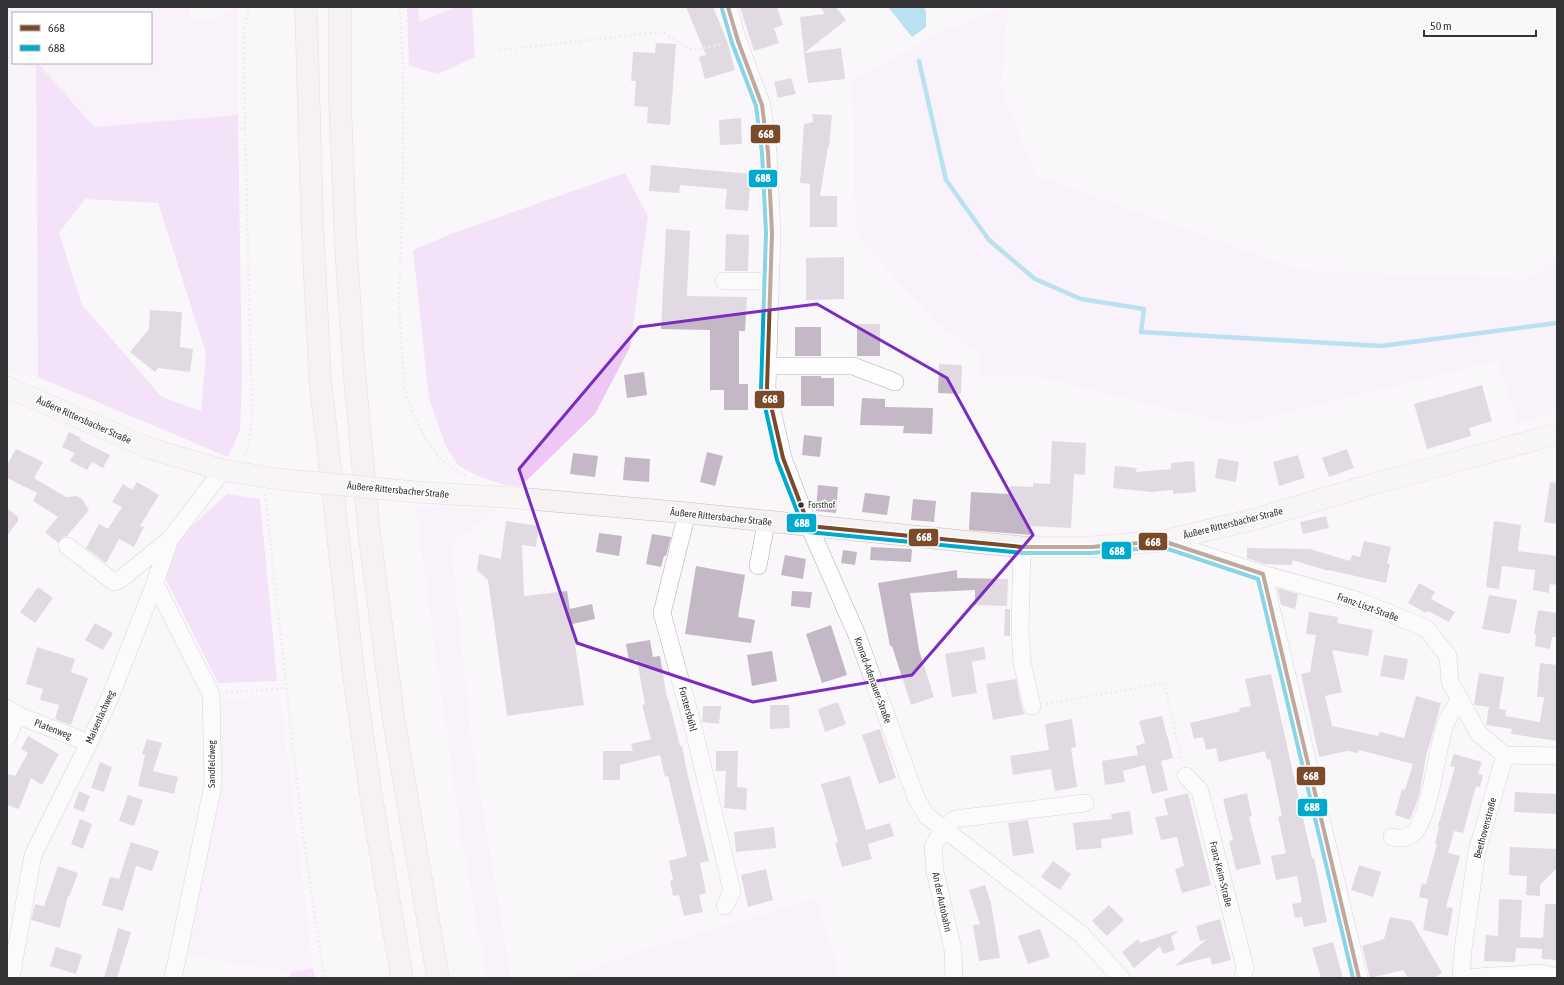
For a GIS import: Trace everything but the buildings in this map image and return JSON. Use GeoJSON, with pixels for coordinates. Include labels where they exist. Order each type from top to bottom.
{"type":"FeatureCollection","features":[{"type":"Feature","properties":{"kind":"highway"},"geometry":{"type":"LineString","coordinates":[[306,7],[311,209],[320,378],[353,669],[371,795],[402,978]]}},
{"type":"Feature","properties":{"kind":"highway"},"geometry":{"type":"LineString","coordinates":[[340,7],[340,102],[346,249],[354,368],[369,531],[394,722],[438,978]]}},
{"type":"Feature","properties":{"kind":"main road","name":"Äußere Rittersbacher Straße"},"geometry":{"type":"LineString","coordinates":[[9,391],[151,449],[223,470],[270,478],[416,492],[518,498],[687,513],[1022,548],[1091,548],[1163,541],[1255,519],[1373,484],[1557,434]]}},
{"type":"Feature","properties":{"kind":"street","name":"Konrad-Adenauer-Straße"},"geometry":{"type":"LineString","coordinates":[[728,7],[738,41],[762,105],[768,152],[772,226],[767,388],[783,458],[808,526],[856,635],[917,800],[927,816],[1082,935],[1121,978]]}},
{"type":"Feature","properties":{"kind":"street"},"geometry":{"type":"LineString","coordinates":[[724,281],[770,281]]}},
{"type":"Feature","properties":{"kind":"street"},"geometry":{"type":"LineString","coordinates":[[768,366],[853,366],[895,382]]}},
{"type":"Feature","properties":{"kind":"street","name":"Maisenlachweg"},"geometry":{"type":"LineString","coordinates":[[11,978],[33,855],[111,696],[156,583],[170,539],[223,470]]}},
{"type":"Feature","properties":{"kind":"street","name":"Forstersbühl"},"geometry":{"type":"LineString","coordinates":[[687,513],[662,613],[694,730],[732,891],[725,906]]}},
{"type":"Feature","properties":{"kind":"street"},"geometry":{"type":"LineString","coordinates":[[758,566],[765,521]]}},
{"type":"Feature","properties":{"kind":"street"},"geometry":{"type":"LineString","coordinates":[[67,546],[114,582],[121,579],[170,539]]}},
{"type":"Feature","properties":{"kind":"street","name":"Franz-Liszt-Straße"},"geometry":{"type":"LineString","coordinates":[[1163,541],[1263,574],[1356,600],[1426,628],[1448,656],[1450,682],[1479,734],[1505,755]]}},
{"type":"Feature","properties":{"kind":"street"},"geometry":{"type":"LineString","coordinates":[[1022,548],[1020,630],[1022,656],[1032,706]]}},
{"type":"Feature","properties":{"kind":"street"},"geometry":{"type":"LineString","coordinates":[[1263,574],[1358,978]]}},
{"type":"Feature","properties":{"kind":"street","name":"Sandfeldweg"},"geometry":{"type":"LineString","coordinates":[[156,583],[210,694],[212,785],[173,978]]}},
{"type":"Feature","properties":{"kind":"street"},"geometry":{"type":"LineString","coordinates":[[1392,837],[1406,837],[1413,833],[1418,827],[1425,810],[1446,724],[1460,699]]}},
{"type":"Feature","properties":{"kind":"street","name":"Platenweg"},"geometry":{"type":"LineString","coordinates":[[7,738],[12,712],[89,743]]}},
{"type":"Feature","properties":{"kind":"street"},"geometry":{"type":"LineString","coordinates":[[1505,755],[1557,756]]}},
{"type":"Feature","properties":{"kind":"street","name":"Beethovenstraße"},"geometry":{"type":"LineString","coordinates":[[1505,755],[1477,851],[1463,950],[1461,978],[1541,973],[1557,977]]}},
{"type":"Feature","properties":{"kind":"street","name":"Franz-Keim-Straße"},"geometry":{"type":"LineString","coordinates":[[1186,776],[1200,791],[1245,967],[1243,978]]}},
{"type":"Feature","properties":{"kind":"street"},"geometry":{"type":"LineString","coordinates":[[944,829],[955,819],[1085,802]]}},
{"type":"Feature","properties":{"kind":"street","name":"An der Autobahn"},"geometry":{"type":"LineString","coordinates":[[944,829],[933,847],[935,871],[953,950],[954,978]]}},
{"type":"Feature","properties":{"kind":"path"},"geometry":{"type":"LineString","coordinates":[[243,463],[249,443],[252,411],[244,29],[249,7]]}},
{"type":"Feature","properties":{"kind":"path"},"geometry":{"type":"LineString","coordinates":[[400,7],[403,63],[403,175],[400,304],[404,386],[413,414],[425,438],[440,459],[458,472],[470,478]]}},
{"type":"Feature","properties":{"kind":"path"},"geometry":{"type":"LineString","coordinates":[[500,50],[662,32],[692,50],[738,41]]}},
{"type":"Feature","properties":{"kind":"path"},"geometry":{"type":"LineString","coordinates":[[27,64],[48,76],[58,89],[64,110],[73,125],[83,135],[245,129]]}},
{"type":"Feature","properties":{"kind":"path"},"geometry":{"type":"LineString","coordinates":[[270,478],[286,688],[302,826],[324,978]]}},
{"type":"Feature","properties":{"kind":"path"},"geometry":{"type":"LineString","coordinates":[[1032,706],[1164,683],[1186,776]]}},
{"type":"Feature","properties":{"kind":"path"},"geometry":{"type":"LineString","coordinates":[[210,694],[286,688]]}},
{"type":"Feature","properties":{"kind":"highlighted area"},"geometry":{"type":"Polygon","coordinates":[[[817,304],[947,378],[1033,535],[912,675],[753,702],[577,643],[519,469],[639,327],[817,304]]]}},
{"type":"Feature","properties":{"kind":"shaded area"},"geometry":{"type":"Polygon","coordinates":[[[7,7],[44,7],[44,9],[89,7],[191,7],[189,20],[202,21],[238,7],[238,115],[94,127],[39,64],[152,64],[152,12],[12,12],[12,60],[7,60],[7,7]]]}},
{"type":"Feature","properties":{"kind":"shaded area"},"geometry":{"type":"Polygon","coordinates":[[[407,7],[418,7],[419,22],[456,7],[472,7],[475,57],[438,74],[409,66],[407,7]]]}},
{"type":"Feature","properties":{"kind":"shaded area"},"geometry":{"type":"Polygon","coordinates":[[[418,7],[456,7],[418,22],[418,7]]]}},
{"type":"Feature","properties":{"kind":"shaded area"},"geometry":{"type":"Polygon","coordinates":[[[1008,7],[1001,87],[1035,175],[1299,270],[1527,279],[1557,260],[1557,412],[1518,423],[1497,361],[1235,425],[1034,376],[981,376],[978,354],[934,321],[855,233],[853,79],[947,29],[1008,7]]]}},
{"type":"Feature","properties":{"kind":"shaded area"},"geometry":{"type":"Polygon","coordinates":[[[7,60],[12,60],[12,64],[36,64],[38,377],[7,372],[7,60]]]}},
{"type":"Feature","properties":{"kind":"shaded area"},"geometry":{"type":"Polygon","coordinates":[[[36,64],[39,64],[94,127],[238,115],[242,379],[240,430],[228,457],[38,377],[36,64]],[[85,199],[59,233],[82,305],[162,397],[201,411],[206,353],[158,203],[85,199]]]}},
{"type":"Feature","properties":{"kind":"shaded area"},"geometry":{"type":"Polygon","coordinates":[[[625,173],[648,216],[630,347],[595,414],[520,487],[501,484],[478,476],[459,466],[446,447],[429,398],[413,250],[456,232],[625,173]]]}},
{"type":"Feature","properties":{"kind":"shaded area"},"geometry":{"type":"Polygon","coordinates":[[[227,494],[260,499],[277,681],[218,683],[163,574],[176,540],[227,494]]]}},
{"type":"Feature","properties":{"kind":"shaded area"},"geometry":{"type":"Polygon","coordinates":[[[415,506],[496,510],[451,544],[471,736],[511,978],[487,978],[462,841],[415,506]]]}},
{"type":"Feature","properties":{"kind":"shaded area"},"geometry":{"type":"Polygon","coordinates":[[[280,696],[313,968],[291,972],[185,955],[222,744],[219,699],[280,696]]]}},
{"type":"Feature","properties":{"kind":"shaded area"},"geometry":{"type":"Polygon","coordinates":[[[816,898],[840,978],[565,978],[653,947],[816,898]]]}},
{"type":"Feature","properties":{"kind":"shaded area"},"geometry":{"type":"Polygon","coordinates":[[[313,968],[315,978],[289,978],[291,972],[313,968]]]}},
{"type":"Feature","properties":{"kind":"water"},"geometry":{"type":"Polygon","coordinates":[[[888,7],[924,7],[926,12],[926,27],[912,37],[888,7]]]}},
{"type":"Feature","properties":{"kind":"waterway"},"geometry":{"type":"LineString","coordinates":[[919,61],[946,180],[989,240],[1035,279],[1081,299],[1144,309],[1141,332],[1381,346],[1557,323]]}},
{"type":"Feature","properties":{"kind":"transit line","name":"668"},"geometry":{"type":"LineString","coordinates":[[728,7],[738,41],[762,105],[768,152],[772,233],[767,388],[783,458],[809,526]]}},
{"type":"Feature","properties":{"kind":"transit line","name":"688"},"geometry":{"type":"LineString","coordinates":[[722,9],[732,43],[756,106],[762,153],[766,233],[761,389],[777,460],[804,529],[808,532],[1022,553],[1091,553],[1162,547],[1258,579],[1353,978]]}},
{"type":"Feature","properties":{"kind":"transit line","name":"668"},"geometry":{"type":"LineString","coordinates":[[809,526],[1022,547],[1091,547],[1163,541],[1263,574]]}},
{"type":"Feature","properties":{"kind":"transit line","name":"668"},"geometry":{"type":"LineString","coordinates":[[1263,574],[1359,978]]}},
{"type":"Feature","properties":{"kind":"place","name":"Forsthof"},"geometry":{"type":"Point","coordinates":[801,505]}}]}
